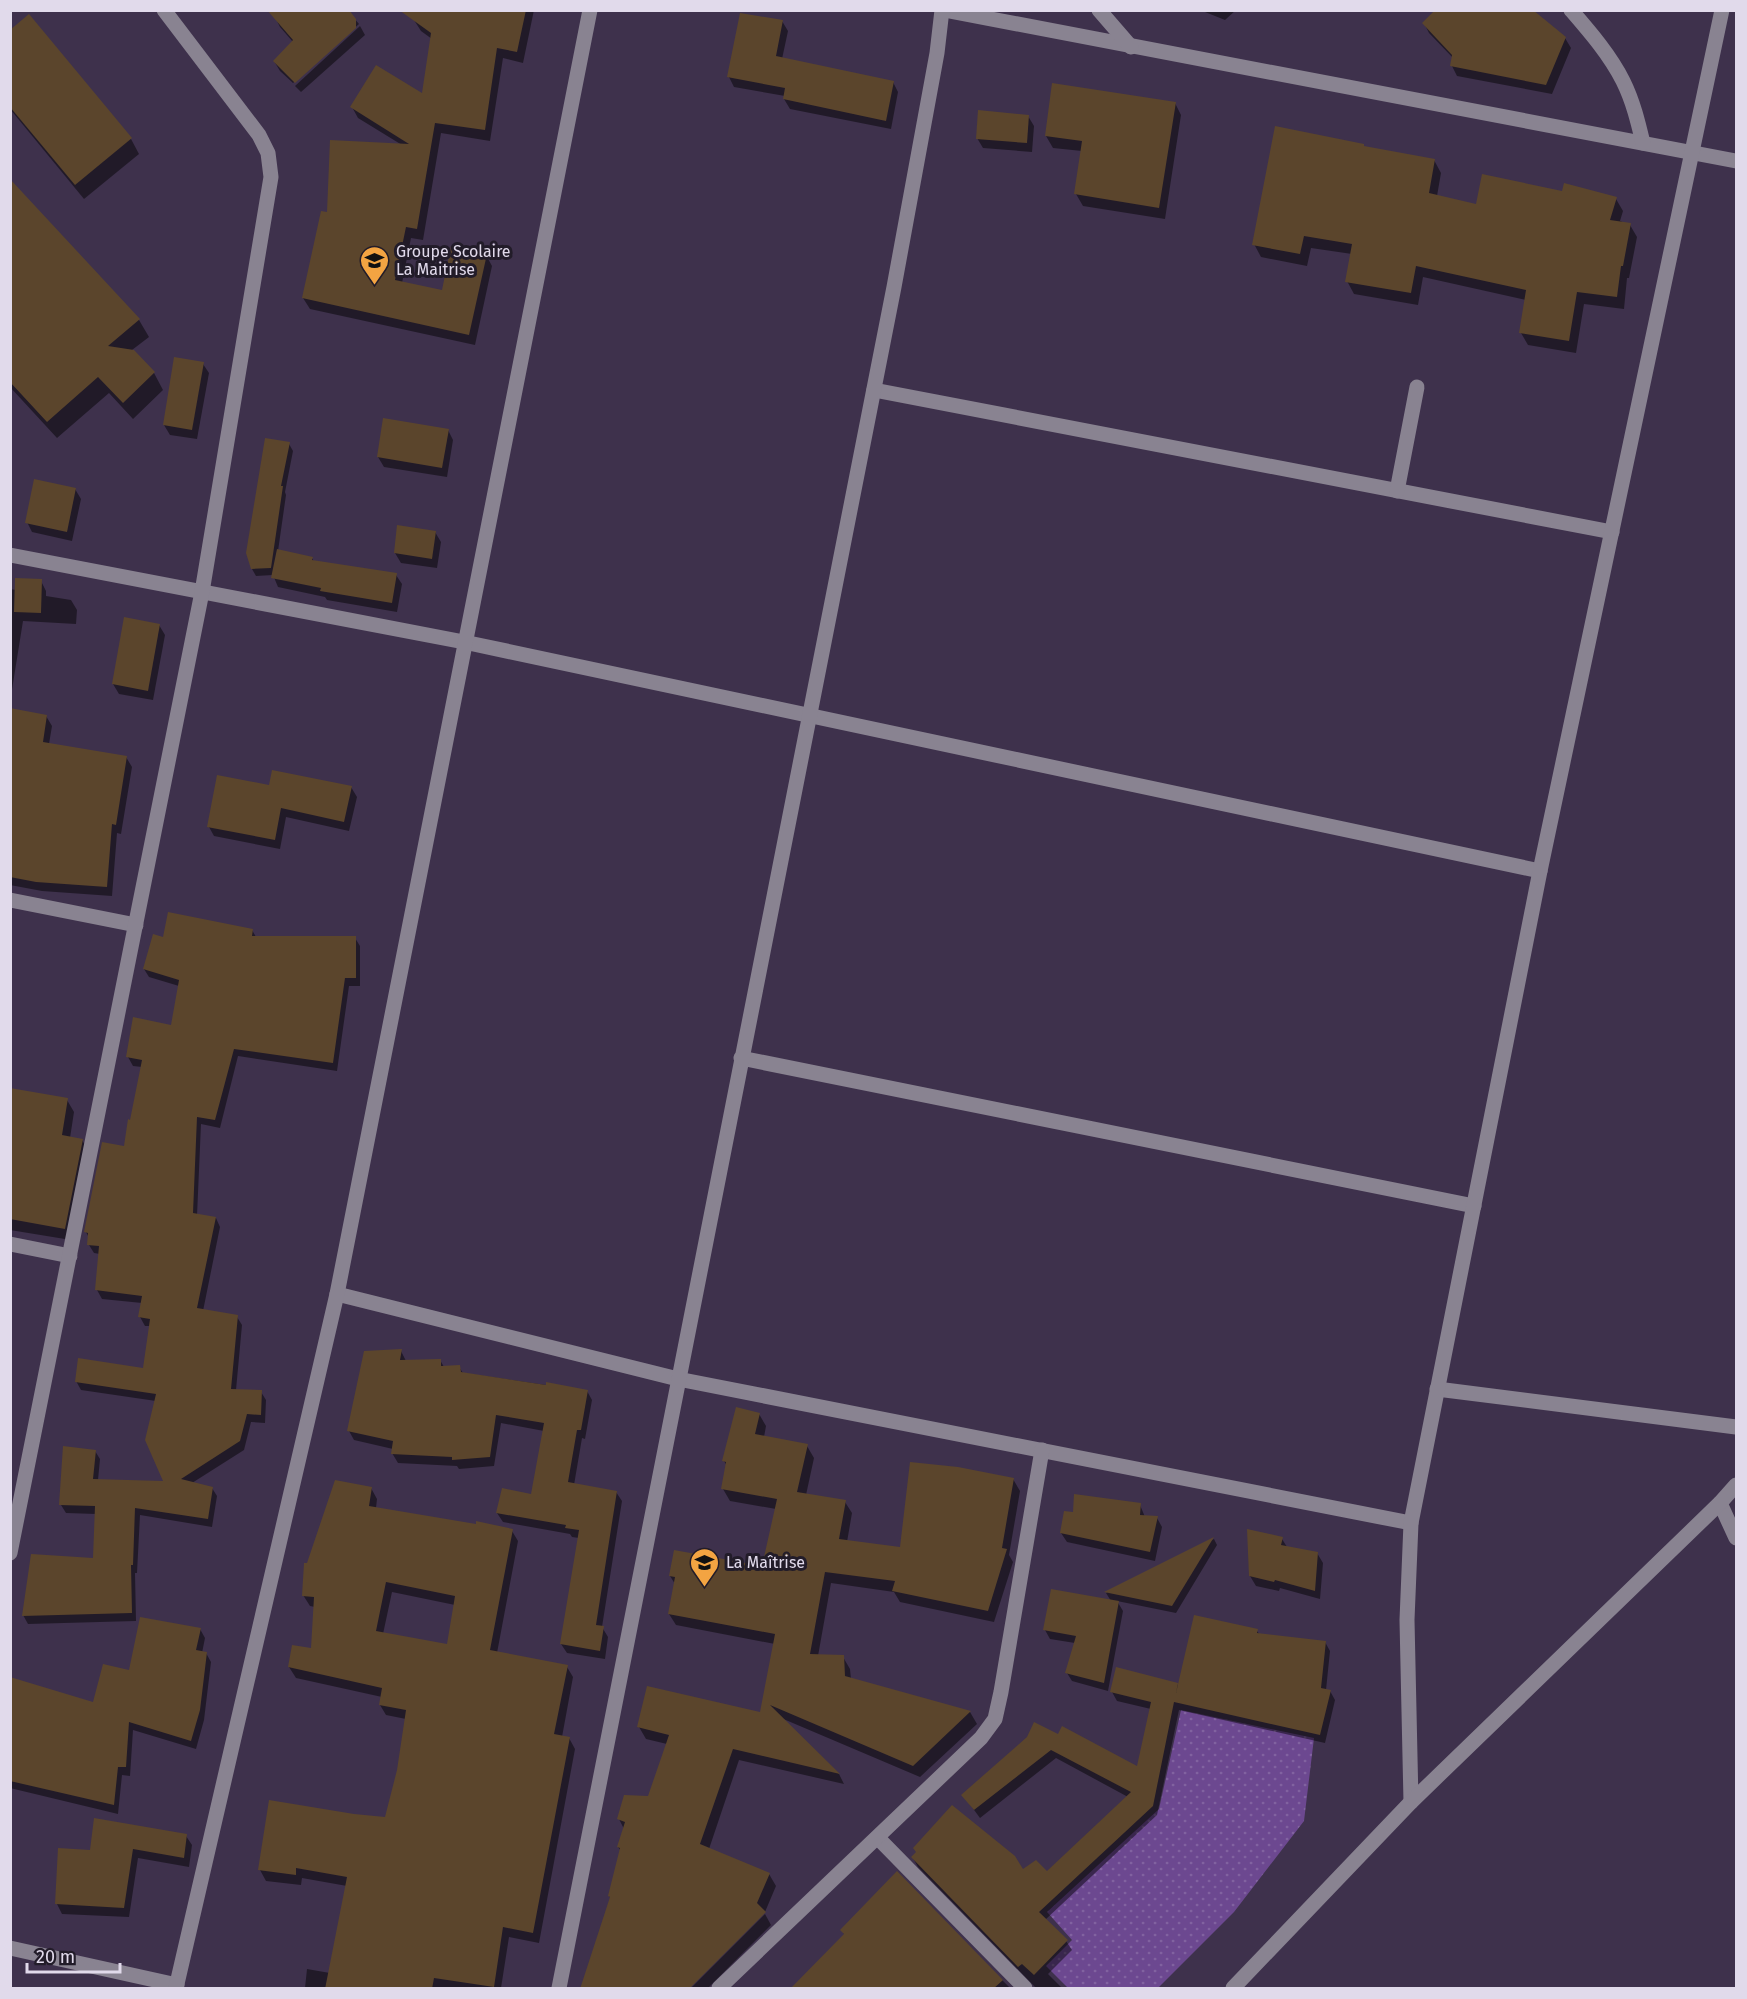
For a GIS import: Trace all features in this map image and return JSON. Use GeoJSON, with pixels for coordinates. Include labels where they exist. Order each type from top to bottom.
{"type":"FeatureCollection","features":[{"type":"Feature","properties":{"kind":"street"},"geometry":{"type":"LineString","coordinates":[[10,1553],[202,592],[271,177],[268,153],[259,135],[164,10]]}},
{"type":"Feature","properties":{"kind":"street"},"geometry":{"type":"LineString","coordinates":[[10,1948],[177,1987],[337,1294],[590,10]]}},
{"type":"Feature","properties":{"kind":"street"},"geometry":{"type":"LineString","coordinates":[[559,1989],[874,390],[943,10],[1737,161]]}},
{"type":"Feature","properties":{"kind":"street"},"geometry":{"type":"LineString","coordinates":[[1099,10],[1131,47]]}},
{"type":"Feature","properties":{"kind":"street"},"geometry":{"type":"LineString","coordinates":[[1571,10],[1596,38],[1623,80],[1635,111],[1643,143]]}},
{"type":"Feature","properties":{"kind":"street"},"geometry":{"type":"LineString","coordinates":[[1411,1802],[1407,1620],[1410,1523],[1540,871],[1722,10]]}},
{"type":"Feature","properties":{"kind":"street"},"geometry":{"type":"LineString","coordinates":[[1397,491],[1417,387]]}},
{"type":"Feature","properties":{"kind":"street"},"geometry":{"type":"LineString","coordinates":[[874,390],[1612,532]]}},
{"type":"Feature","properties":{"kind":"street"},"geometry":{"type":"LineString","coordinates":[[10,555],[464,642],[1540,871]]}},
{"type":"Feature","properties":{"kind":"street"},"geometry":{"type":"LineString","coordinates":[[10,900],[136,925]]}},
{"type":"Feature","properties":{"kind":"street"},"geometry":{"type":"LineString","coordinates":[[741,1058],[1474,1206]]}},
{"type":"Feature","properties":{"kind":"street"},"geometry":{"type":"LineString","coordinates":[[10,1244],[70,1256]]}},
{"type":"Feature","properties":{"kind":"street"},"geometry":{"type":"LineString","coordinates":[[337,1294],[678,1379],[1410,1523]]}},
{"type":"Feature","properties":{"kind":"street"},"geometry":{"type":"LineString","coordinates":[[1437,1389],[1737,1427]]}},
{"type":"Feature","properties":{"kind":"street"},"geometry":{"type":"LineString","coordinates":[[719,1989],[981,1738],[995,1719],[1042,1450]]}},
{"type":"Feature","properties":{"kind":"street"},"geometry":{"type":"LineString","coordinates":[[1233,1989],[1411,1802],[1737,1485]]}},
{"type":"Feature","properties":{"kind":"street"},"geometry":{"type":"LineString","coordinates":[[1720,1503],[1737,1538]]}},
{"type":"Feature","properties":{"kind":"street"},"geometry":{"type":"LineString","coordinates":[[878,1838],[1025,1989]]}},
{"type":"Feature","properties":{"kind":"shaded area"},"geometry":{"type":"Polygon","coordinates":[[[1181,1710],[1314,1738],[1304,1821],[1234,1912],[1158,1988],[1068,1988],[1046,1966],[1072,1940],[1047,1912],[1159,1809],[1181,1710]]]}},
{"type":"Feature","properties":{"kind":"building"},"geometry":{"type":"Polygon","coordinates":[[[267,10],[349,10],[356,19],[356,28],[295,83],[273,61],[293,40],[267,10]]]}},
{"type":"Feature","properties":{"kind":"building"},"geometry":{"type":"Polygon","coordinates":[[[399,10],[526,10],[517,52],[497,48],[485,130],[435,123],[417,229],[406,227],[395,280],[442,290],[451,246],[487,254],[469,335],[302,298],[321,211],[327,212],[330,140],[409,144],[350,107],[376,65],[422,93],[431,33],[399,10]]]}},
{"type":"Feature","properties":{"kind":"building"},"geometry":{"type":"Polygon","coordinates":[[[1435,10],[1533,10],[1566,37],[1546,85],[1450,66],[1452,55],[1422,23],[1435,10]]]}},
{"type":"Feature","properties":{"kind":"building"},"geometry":{"type":"Polygon","coordinates":[[[740,13],[783,20],[776,56],[894,81],[886,121],[783,99],[785,88],[727,77],[740,13]]]}},
{"type":"Feature","properties":{"kind":"building"},"geometry":{"type":"Polygon","coordinates":[[[29,14],[132,138],[75,185],[10,107],[10,30],[29,14]]]}},
{"type":"Feature","properties":{"kind":"building"},"geometry":{"type":"Polygon","coordinates":[[[1052,83],[1176,102],[1159,208],[1074,194],[1082,141],[1045,136],[1052,83]]]}},
{"type":"Feature","properties":{"kind":"building"},"geometry":{"type":"Polygon","coordinates":[[[978,110],[1029,115],[1027,143],[976,139],[978,110]]]}},
{"type":"Feature","properties":{"kind":"building"},"geometry":{"type":"Polygon","coordinates":[[[1275,126],[1435,159],[1429,193],[1476,204],[1482,174],[1562,191],[1564,183],[1617,197],[1610,220],[1631,223],[1623,266],[1621,266],[1617,297],[1577,292],[1569,341],[1519,333],[1526,290],[1416,266],[1411,293],[1345,282],[1352,244],[1304,236],[1300,254],[1252,245],[1275,126]]]}},
{"type":"Feature","properties":{"kind":"building"},"geometry":{"type":"Polygon","coordinates":[[[10,179],[140,319],[108,346],[134,350],[155,372],[123,403],[98,377],[47,422],[10,382],[10,179]]]}},
{"type":"Feature","properties":{"kind":"building"},"geometry":{"type":"Polygon","coordinates":[[[174,357],[204,362],[192,430],[163,425],[174,357]]]}},
{"type":"Feature","properties":{"kind":"building"},"geometry":{"type":"Polygon","coordinates":[[[383,418],[449,429],[442,468],[377,457],[383,418]]]}},
{"type":"Feature","properties":{"kind":"building"},"geometry":{"type":"Polygon","coordinates":[[[265,438],[290,442],[281,486],[283,486],[271,568],[251,569],[246,553],[265,438]]]}},
{"type":"Feature","properties":{"kind":"building"},"geometry":{"type":"Polygon","coordinates":[[[34,479],[76,488],[67,532],[25,523],[34,479]]]}},
{"type":"Feature","properties":{"kind":"building"},"geometry":{"type":"Polygon","coordinates":[[[397,525],[436,531],[432,559],[394,553],[397,525]]]}},
{"type":"Feature","properties":{"kind":"building"},"geometry":{"type":"Polygon","coordinates":[[[277,549],[313,557],[312,560],[397,573],[392,603],[320,591],[321,588],[271,578],[277,549]]]}},
{"type":"Feature","properties":{"kind":"building"},"geometry":{"type":"Polygon","coordinates":[[[15,578],[42,579],[41,613],[14,612],[15,578]]]}},
{"type":"Feature","properties":{"kind":"building"},"geometry":{"type":"Polygon","coordinates":[[[124,617],[160,624],[148,691],[112,684],[124,617]]]}},
{"type":"Feature","properties":{"kind":"building"},"geometry":{"type":"Polygon","coordinates":[[[10,708],[47,715],[43,742],[127,756],[116,825],[112,824],[107,887],[36,882],[10,877],[10,708]]]}},
{"type":"Feature","properties":{"kind":"building"},"geometry":{"type":"Polygon","coordinates":[[[272,770],[352,786],[344,822],[281,808],[275,840],[207,827],[217,775],[269,785],[272,770]]]}},
{"type":"Feature","properties":{"kind":"building"},"geometry":{"type":"Polygon","coordinates":[[[168,912],[253,929],[252,936],[356,936],[356,978],[345,978],[333,1063],[234,1049],[215,1120],[197,1117],[193,1213],[216,1217],[197,1308],[238,1315],[231,1389],[262,1390],[261,1415],[247,1414],[240,1441],[181,1479],[213,1487],[208,1519],[135,1508],[133,1565],[131,1565],[132,1613],[22,1616],[31,1554],[93,1558],[95,1506],[59,1505],[63,1446],[96,1450],[93,1479],[163,1481],[145,1440],[156,1394],[75,1382],[78,1358],[143,1368],[150,1319],[138,1317],[142,1296],[95,1290],[99,1246],[87,1245],[88,1233],[84,1232],[102,1142],[124,1146],[128,1119],[130,1120],[142,1060],[126,1057],[133,1017],[171,1025],[179,980],[143,969],[153,934],[163,937],[168,912]]]}},
{"type":"Feature","properties":{"kind":"building"},"geometry":{"type":"Polygon","coordinates":[[[10,1088],[68,1098],[62,1135],[83,1139],[65,1229],[10,1219],[10,1088]]]}},
{"type":"Feature","properties":{"kind":"building"},"geometry":{"type":"Polygon","coordinates":[[[402,1349],[400,1360],[441,1359],[441,1366],[460,1365],[461,1372],[546,1385],[546,1382],[588,1390],[581,1430],[577,1430],[568,1482],[617,1491],[596,1625],[604,1626],[600,1651],[560,1644],[579,1530],[565,1528],[566,1525],[496,1513],[502,1488],[531,1494],[544,1423],[496,1415],[490,1457],[452,1460],[452,1457],[391,1454],[393,1441],[347,1431],[364,1351],[402,1349]]]}},
{"type":"Feature","properties":{"kind":"building"},"geometry":{"type":"Polygon","coordinates":[[[736,1407],[760,1413],[755,1434],[808,1444],[797,1492],[846,1500],[839,1539],[900,1547],[910,1462],[958,1467],[1014,1478],[1002,1548],[1007,1549],[988,1611],[892,1591],[895,1581],[825,1572],[810,1654],[844,1655],[845,1676],[971,1711],[913,1766],[770,1705],[840,1774],[733,1749],[700,1844],[770,1873],[757,1903],[766,1912],[689,1989],[580,1989],[610,1897],[608,1896],[620,1848],[617,1847],[625,1822],[617,1819],[624,1795],[648,1796],[669,1735],[637,1727],[647,1686],[760,1712],[775,1634],[668,1614],[675,1577],[669,1576],[674,1550],[762,1566],[777,1499],[721,1489],[726,1462],[722,1461],[736,1407]]]}},
{"type":"Feature","properties":{"kind":"building"},"geometry":{"type":"Polygon","coordinates":[[[335,1480],[372,1487],[369,1506],[476,1524],[476,1521],[513,1529],[490,1650],[568,1665],[554,1734],[570,1737],[533,1933],[503,1927],[494,1987],[434,1978],[432,1989],[325,1989],[347,1877],[296,1868],[296,1875],[258,1870],[269,1800],[385,1817],[397,1770],[406,1710],[379,1705],[382,1688],[288,1667],[292,1645],[311,1648],[314,1597],[302,1596],[304,1563],[307,1563],[335,1480]],[[386,1582],[376,1631],[447,1644],[455,1596],[386,1582]]]}},
{"type":"Feature","properties":{"kind":"building"},"geometry":{"type":"Polygon","coordinates":[[[1074,1494],[1141,1503],[1140,1515],[1158,1516],[1150,1552],[1060,1533],[1064,1511],[1073,1512],[1074,1494]]]}},
{"type":"Feature","properties":{"kind":"building"},"geometry":{"type":"Polygon","coordinates":[[[1247,1529],[1283,1537],[1281,1545],[1318,1552],[1315,1591],[1275,1580],[1274,1582],[1249,1576],[1247,1529]]]}},
{"type":"Feature","properties":{"kind":"building"},"geometry":{"type":"Polygon","coordinates":[[[1214,1537],[1172,1606],[1104,1592],[1214,1537]]]}},
{"type":"Feature","properties":{"kind":"building"},"geometry":{"type":"Polygon","coordinates":[[[1051,1589],[1119,1601],[1104,1683],[1065,1673],[1076,1636],[1043,1630],[1051,1589]]]}},
{"type":"Feature","properties":{"kind":"building"},"geometry":{"type":"Polygon","coordinates":[[[1194,1615],[1258,1629],[1257,1633],[1326,1641],[1321,1688],[1331,1690],[1320,1735],[1174,1702],[1153,1806],[1039,1912],[1068,1940],[1034,1975],[1022,1964],[1018,1967],[911,1857],[916,1852],[913,1848],[952,1805],[1015,1856],[1023,1869],[1036,1860],[1047,1871],[1131,1792],[1051,1750],[974,1810],[961,1795],[1027,1737],[1034,1722],[1058,1734],[1062,1726],[1137,1766],[1151,1702],[1110,1692],[1116,1667],[1178,1683],[1176,1693],[1194,1615]]]}},
{"type":"Feature","properties":{"kind":"building"},"geometry":{"type":"Polygon","coordinates":[[[140,1617],[201,1628],[196,1650],[207,1652],[200,1710],[191,1741],[129,1722],[126,1767],[118,1767],[114,1805],[10,1781],[10,1677],[93,1702],[103,1664],[129,1670],[140,1617]]]}},
{"type":"Feature","properties":{"kind":"building"},"geometry":{"type":"Polygon","coordinates":[[[94,1818],[187,1834],[184,1858],[133,1849],[124,1908],[55,1904],[58,1848],[90,1850],[94,1818]]]}},
{"type":"Feature","properties":{"kind":"building"},"geometry":{"type":"Polygon","coordinates":[[[897,1871],[1003,1980],[993,1989],[790,1989],[844,1934],[840,1930],[897,1871]]]}},
{"type":"Feature","properties":{"kind":"place","name":"Groupe Scolaire La Maitrise"},"geometry":{"type":"Point","coordinates":[375,286]}},
{"type":"Feature","properties":{"kind":"place","name":"La Maîtrise"},"geometry":{"type":"Point","coordinates":[705,1588]}}]}
